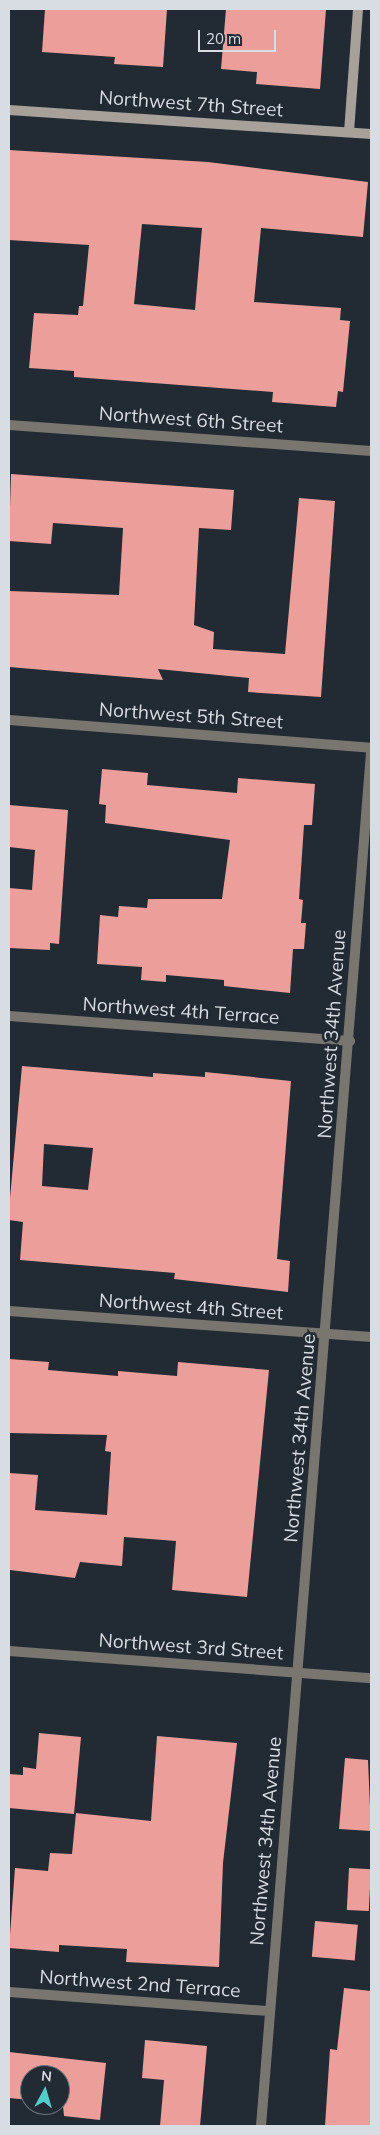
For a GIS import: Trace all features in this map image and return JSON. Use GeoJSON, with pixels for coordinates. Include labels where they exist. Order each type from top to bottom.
{"type":"FeatureCollection","features":[{"type":"Feature","properties":{"kind":"main road"},"geometry":{"type":"LineString","coordinates":[[349,132],[358,9]]}},
{"type":"Feature","properties":{"kind":"main road","name":"Northwest 7th Street"},"geometry":{"type":"LineString","coordinates":[[9,110],[371,134]]}},
{"type":"Feature","properties":{"kind":"street","name":"Northwest 6th Street"},"geometry":{"type":"LineString","coordinates":[[9,424],[371,451]]}},
{"type":"Feature","properties":{"kind":"street","name":"Northwest 5th Street"},"geometry":{"type":"LineString","coordinates":[[9,720],[371,748]]}},
{"type":"Feature","properties":{"kind":"street","name":"Northwest 34th Avenue"},"geometry":{"type":"LineString","coordinates":[[261,2126],[350,1042],[371,752]]}},
{"type":"Feature","properties":{"kind":"street","name":"Northwest 4th Terrace"},"geometry":{"type":"LineString","coordinates":[[9,1016],[350,1042]]}},
{"type":"Feature","properties":{"kind":"street","name":"Northwest 4th Street"},"geometry":{"type":"LineString","coordinates":[[9,1311],[371,1338]]}},
{"type":"Feature","properties":{"kind":"street","name":"Northwest 3rd Street"},"geometry":{"type":"LineString","coordinates":[[9,1651],[371,1678]]}},
{"type":"Feature","properties":{"kind":"street","name":"Northwest 2nd Terrace"},"geometry":{"type":"LineString","coordinates":[[9,1992],[269,2011]]}},
{"type":"Feature","properties":{"kind":"building"},"geometry":{"type":"Polygon","coordinates":[[[45,9],[167,9],[163,67],[114,64],[115,57],[42,52],[45,9]]]}},
{"type":"Feature","properties":{"kind":"building"},"geometry":{"type":"Polygon","coordinates":[[[226,9],[326,9],[320,89],[256,84],[257,72],[221,69],[226,9]]]}},
{"type":"Feature","properties":{"kind":"building"},"geometry":{"type":"Polygon","coordinates":[[[9,150],[208,162],[368,182],[363,237],[261,228],[254,302],[341,308],[340,320],[350,321],[343,392],[338,391],[336,407],[272,402],[273,392],[74,377],[74,371],[29,368],[34,313],[78,315],[79,306],[83,306],[89,245],[9,240],[9,150]],[[142,224],[134,304],[195,310],[202,228],[142,224]]]}},
{"type":"Feature","properties":{"kind":"building"},"geometry":{"type":"Polygon","coordinates":[[[11,474],[234,490],[231,530],[199,528],[194,625],[214,632],[213,649],[285,654],[299,498],[335,501],[321,697],[248,692],[249,678],[158,669],[163,680],[9,667],[9,591],[119,595],[123,528],[53,523],[51,544],[9,541],[11,474]]]}},
{"type":"Feature","properties":{"kind":"building"},"geometry":{"type":"Polygon","coordinates":[[[102,769],[148,773],[147,785],[237,793],[238,778],[315,784],[312,825],[304,825],[299,899],[303,900],[301,923],[306,923],[304,949],[293,949],[290,993],[224,986],[224,980],[166,975],[166,982],[141,980],[142,967],[97,964],[100,915],[118,917],[119,906],[147,908],[148,899],[222,899],[230,840],[105,823],[106,805],[99,804],[102,769]]]}},
{"type":"Feature","properties":{"kind":"building"},"geometry":{"type":"Polygon","coordinates":[[[9,805],[68,810],[59,944],[50,943],[50,950],[9,948],[9,888],[32,890],[35,850],[9,847],[9,805]]]}},
{"type":"Feature","properties":{"kind":"building"},"geometry":{"type":"Polygon","coordinates":[[[22,1066],[153,1077],[153,1073],[205,1077],[205,1072],[291,1081],[277,1259],[290,1261],[288,1292],[174,1279],[175,1273],[20,1260],[23,1222],[9,1220],[22,1066]],[[44,1144],[42,1186],[88,1190],[93,1148],[44,1144]]]}},
{"type":"Feature","properties":{"kind":"building"},"geometry":{"type":"Polygon","coordinates":[[[9,1359],[49,1362],[48,1370],[118,1376],[118,1371],[177,1376],[178,1362],[269,1370],[247,1597],[172,1590],[176,1541],[124,1537],[122,1566],[80,1562],[75,1578],[10,1570],[9,1473],[38,1475],[35,1510],[107,1515],[111,1452],[105,1451],[107,1435],[9,1433],[9,1359]]]}},
{"type":"Feature","properties":{"kind":"building"},"geometry":{"type":"Polygon","coordinates":[[[39,1733],[81,1737],[74,1814],[9,1808],[9,1774],[23,1775],[23,1767],[36,1769],[39,1733]]]}},
{"type":"Feature","properties":{"kind":"building"},"geometry":{"type":"Polygon","coordinates":[[[157,1736],[237,1743],[223,1863],[219,1967],[126,1962],[127,1949],[59,1945],[59,1952],[9,1948],[15,1868],[48,1871],[50,1853],[72,1854],[76,1813],[151,1821],[157,1736]]]}},
{"type":"Feature","properties":{"kind":"building"},"geometry":{"type":"Polygon","coordinates":[[[345,1758],[368,1760],[371,1831],[339,1829],[345,1758]]]}},
{"type":"Feature","properties":{"kind":"building"},"geometry":{"type":"Polygon","coordinates":[[[349,1868],[371,1869],[369,1911],[347,1910],[349,1868]]]}},
{"type":"Feature","properties":{"kind":"building"},"geometry":{"type":"Polygon","coordinates":[[[315,1921],[358,1925],[355,1961],[312,1957],[315,1921]]]}},
{"type":"Feature","properties":{"kind":"building"},"geometry":{"type":"Polygon","coordinates":[[[344,1988],[371,1991],[371,2126],[325,2126],[330,2049],[337,2050],[344,1988]]]}},
{"type":"Feature","properties":{"kind":"building"},"geometry":{"type":"Polygon","coordinates":[[[145,2040],[207,2046],[200,2126],[160,2126],[164,2080],[142,2078],[145,2040]]]}},
{"type":"Feature","properties":{"kind":"building"},"geometry":{"type":"Polygon","coordinates":[[[9,2052],[106,2063],[100,2120],[64,2116],[70,2115],[70,2065],[20,2065],[20,2099],[9,2098],[9,2052]]]}}]}
